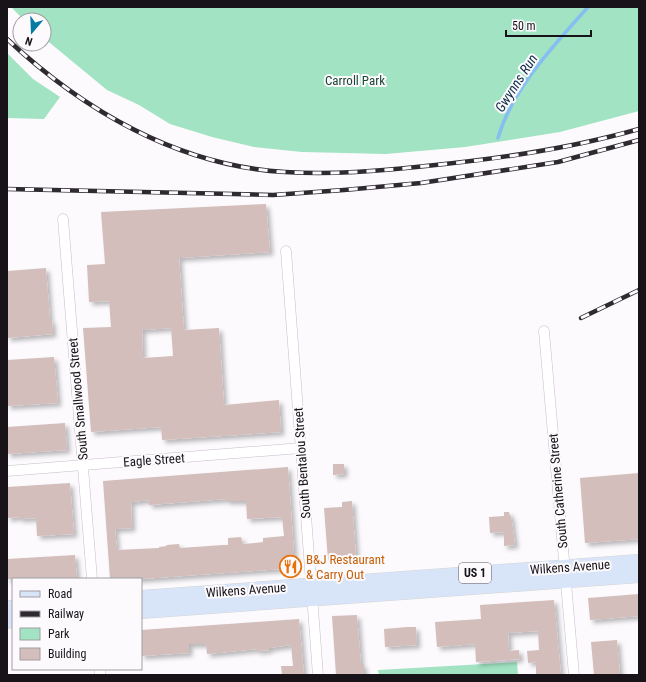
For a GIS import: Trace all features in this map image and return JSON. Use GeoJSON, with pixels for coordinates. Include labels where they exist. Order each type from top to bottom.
{"type":"FeatureCollection","features":[{"type":"Feature","properties":{"kind":"main road","name":"Wilkens Avenue"},"geometry":{"type":"LineString","coordinates":[[565,574],[639,562]]}},
{"type":"Feature","properties":{"kind":"main road","name":"Wilkens Avenue"},"geometry":{"type":"LineString","coordinates":[[142,598],[312,592],[565,574],[639,575]]}},
{"type":"Feature","properties":{"kind":"main road","name":"Wilkens Avenue"},"geometry":{"type":"LineString","coordinates":[[142,611],[312,592]]}},
{"type":"Feature","properties":{"kind":"street","name":"South Smallwood Street"},"geometry":{"type":"LineString","coordinates":[[63,220],[92,578]]}},
{"type":"Feature","properties":{"kind":"street","name":"South Bentalou Street"},"geometry":{"type":"LineString","coordinates":[[286,251],[318,675]]}},
{"type":"Feature","properties":{"kind":"street","name":"South Catherine Street"},"geometry":{"type":"LineString","coordinates":[[544,331],[574,675]]}},
{"type":"Feature","properties":{"kind":"street","name":"Eagle Street"},"geometry":{"type":"LineString","coordinates":[[7,471],[301,448]]}},
{"type":"Feature","properties":{"kind":"green space","name":"Carroll Park"},"geometry":{"type":"Polygon","coordinates":[[[11,7],[639,7],[639,111],[560,132],[465,147],[386,154],[302,152],[254,147],[212,137],[170,124],[139,105],[107,90],[52,45],[52,12],[16,12],[11,7]]]}},
{"type":"Feature","properties":{"kind":"green space"},"geometry":{"type":"Polygon","coordinates":[[[7,53],[33,79],[60,97],[44,119],[7,118],[7,53]]]}},
{"type":"Feature","properties":{"kind":"green space"},"geometry":{"type":"Polygon","coordinates":[[[517,662],[518,675],[379,675],[378,670],[517,662]]]}},
{"type":"Feature","properties":{"kind":"building"},"geometry":{"type":"Polygon","coordinates":[[[266,204],[270,252],[179,258],[184,330],[219,328],[224,405],[279,400],[281,432],[162,440],[161,427],[91,432],[83,328],[111,327],[109,301],[89,302],[87,265],[105,264],[101,212],[266,204]],[[171,328],[142,330],[143,358],[173,356],[171,328]]]}},
{"type":"Feature","properties":{"kind":"building"},"geometry":{"type":"Polygon","coordinates":[[[46,268],[50,320],[52,320],[53,334],[7,338],[7,271],[46,268]]]}},
{"type":"Feature","properties":{"kind":"building"},"geometry":{"type":"Polygon","coordinates":[[[54,357],[58,403],[7,406],[7,360],[54,357]]]}},
{"type":"Feature","properties":{"kind":"building"},"geometry":{"type":"Polygon","coordinates":[[[65,423],[67,450],[7,454],[7,427],[65,423]]]}},
{"type":"Feature","properties":{"kind":"building"},"geometry":{"type":"Polygon","coordinates":[[[333,464],[344,464],[344,474],[333,475],[333,464]]]}},
{"type":"Feature","properties":{"kind":"building"},"geometry":{"type":"Polygon","coordinates":[[[288,467],[295,568],[142,579],[110,578],[103,481],[288,467]],[[226,499],[149,505],[149,500],[131,502],[132,528],[115,529],[117,550],[159,548],[167,546],[166,545],[179,544],[180,548],[228,545],[228,538],[241,537],[243,544],[255,543],[263,542],[263,538],[284,536],[282,517],[247,519],[246,501],[226,501],[226,499]]]}},
{"type":"Feature","properties":{"kind":"building"},"geometry":{"type":"Polygon","coordinates":[[[639,473],[639,539],[585,543],[580,478],[639,473]]]}},
{"type":"Feature","properties":{"kind":"building"},"geometry":{"type":"Polygon","coordinates":[[[70,483],[74,534],[37,536],[36,518],[7,518],[7,487],[70,483]]]}},
{"type":"Feature","properties":{"kind":"building"},"geometry":{"type":"Polygon","coordinates":[[[352,501],[356,558],[328,560],[324,508],[342,507],[342,502],[352,501]]]}},
{"type":"Feature","properties":{"kind":"building"},"geometry":{"type":"Polygon","coordinates":[[[504,512],[509,512],[510,516],[511,515],[515,545],[504,546],[504,532],[490,533],[489,517],[504,516],[504,512]]]}},
{"type":"Feature","properties":{"kind":"building"},"geometry":{"type":"Polygon","coordinates":[[[75,555],[77,578],[7,579],[7,559],[75,555]]]}},
{"type":"Feature","properties":{"kind":"building"},"geometry":{"type":"Polygon","coordinates":[[[639,594],[639,616],[590,620],[588,598],[639,594]]]}},
{"type":"Feature","properties":{"kind":"building"},"geometry":{"type":"Polygon","coordinates":[[[554,600],[561,675],[536,675],[536,662],[528,663],[527,651],[539,650],[538,631],[508,633],[509,651],[519,650],[520,659],[476,662],[475,644],[437,647],[435,622],[481,619],[480,605],[554,600]]]}},
{"type":"Feature","properties":{"kind":"building"},"geometry":{"type":"Polygon","coordinates":[[[357,615],[361,665],[364,665],[364,675],[336,675],[332,616],[357,615]]]}},
{"type":"Feature","properties":{"kind":"building"},"geometry":{"type":"Polygon","coordinates":[[[299,619],[304,675],[282,675],[281,666],[293,666],[291,645],[269,648],[269,650],[257,651],[257,649],[207,654],[206,644],[189,644],[189,653],[142,656],[142,630],[299,619]]]}},
{"type":"Feature","properties":{"kind":"building"},"geometry":{"type":"Polygon","coordinates":[[[416,627],[417,645],[385,647],[384,629],[416,627]]]}},
{"type":"Feature","properties":{"kind":"building"},"geometry":{"type":"Polygon","coordinates":[[[617,640],[620,675],[594,675],[591,642],[617,640]]]}},
{"type":"Feature","properties":{"kind":"waterway","name":"Gwynns Run"},"geometry":{"type":"LineString","coordinates":[[498,138],[513,102],[524,85],[562,36],[588,7]]}},
{"type":"Feature","properties":{"kind":"railway"},"geometry":{"type":"LineString","coordinates":[[7,39],[36,65],[67,89],[100,111],[134,130],[170,146],[207,159],[245,167],[285,172],[320,173],[408,168],[480,160],[560,148],[639,129]]}},
{"type":"Feature","properties":{"kind":"railway"},"geometry":{"type":"LineString","coordinates":[[7,189],[273,195],[344,190],[421,183],[558,162],[639,140]]}},
{"type":"Feature","properties":{"kind":"railway"},"geometry":{"type":"LineString","coordinates":[[581,318],[639,290]]}},
{"type":"Feature","properties":{"kind":"place","name":"B&J Restaurant & Carry Out"},"geometry":{"type":"Point","coordinates":[291,566]}}]}
